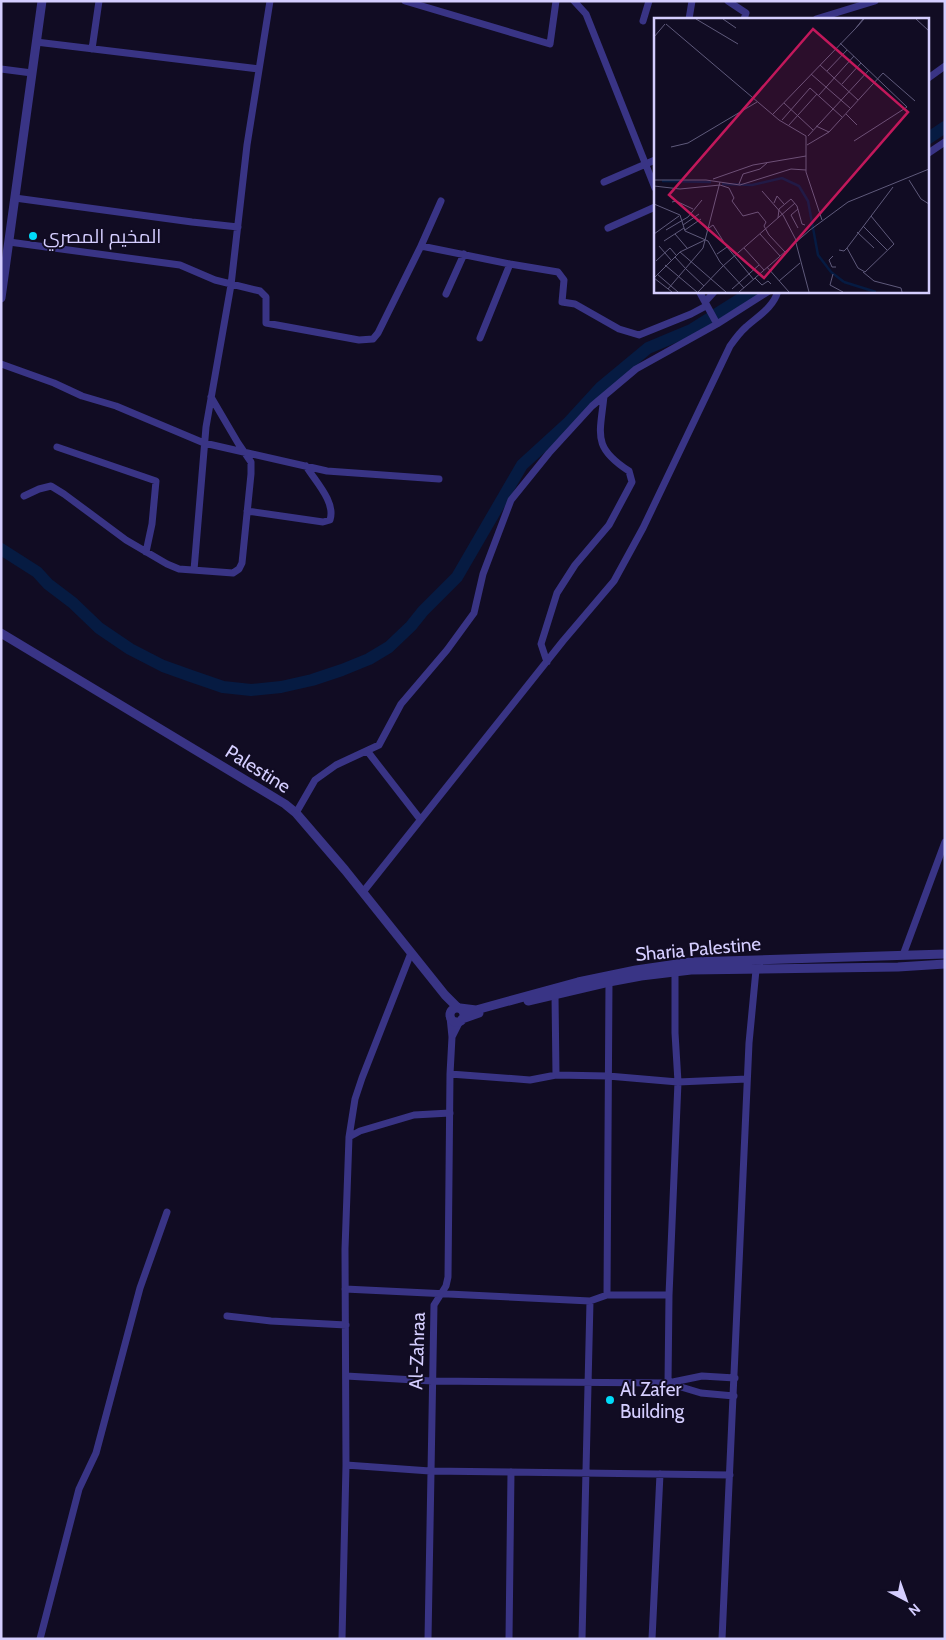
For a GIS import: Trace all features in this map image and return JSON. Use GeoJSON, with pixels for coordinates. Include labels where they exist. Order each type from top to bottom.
{"type":"FeatureCollection","features":[{"type":"Feature","properties":{"kind":"street"},"geometry":{"type":"LineString","coordinates":[[1,298],[42,1]]}},
{"type":"Feature","properties":{"kind":"street"},"geometry":{"type":"LineString","coordinates":[[92,49],[99,1]]}},
{"type":"Feature","properties":{"kind":"street"},"geometry":{"type":"LineString","coordinates":[[194,570],[204,443],[232,285],[248,145],[270,1]]}},
{"type":"Feature","properties":{"kind":"street"},"geometry":{"type":"LineString","coordinates":[[405,1],[550,44],[556,1]]}},
{"type":"Feature","properties":{"kind":"street"},"geometry":{"type":"LineString","coordinates":[[574,1],[586,14],[654,186]]}},
{"type":"Feature","properties":{"kind":"street"},"geometry":{"type":"LineString","coordinates":[[643,21],[649,1]]}},
{"type":"Feature","properties":{"kind":"street"},"geometry":{"type":"LineString","coordinates":[[728,1],[746,13],[744,18]]}},
{"type":"Feature","properties":{"kind":"street"},"geometry":{"type":"LineString","coordinates":[[819,18],[875,1]]}},
{"type":"Feature","properties":{"kind":"street"},"geometry":{"type":"LineString","coordinates":[[688,18],[690,2]]}},
{"type":"Feature","properties":{"kind":"street"},"geometry":{"type":"LineString","coordinates":[[36,42],[260,69]]}},
{"type":"Feature","properties":{"kind":"street"},"geometry":{"type":"LineString","coordinates":[[928,78],[945,66]]}},
{"type":"Feature","properties":{"kind":"street"},"geometry":{"type":"LineString","coordinates":[[1,69],[32,73]]}},
{"type":"Feature","properties":{"kind":"street"},"geometry":{"type":"LineString","coordinates":[[928,153],[945,142]]}},
{"type":"Feature","properties":{"kind":"street"},"geometry":{"type":"LineString","coordinates":[[604,182],[654,160]]}},
{"type":"Feature","properties":{"kind":"street"},"geometry":{"type":"LineString","coordinates":[[15,198],[238,227]]}},
{"type":"Feature","properties":{"kind":"street"},"geometry":{"type":"LineString","coordinates":[[9,242],[180,265],[232,285],[260,291],[266,297],[266,323],[359,340],[373,339],[389,312],[441,201]]}},
{"type":"Feature","properties":{"kind":"street"},"geometry":{"type":"LineString","coordinates":[[608,228],[654,207]]}},
{"type":"Feature","properties":{"kind":"street"},"geometry":{"type":"LineString","coordinates":[[421,246],[558,272],[564,280],[562,302],[575,304],[619,328],[639,334],[691,314],[706,304],[714,292]]}},
{"type":"Feature","properties":{"kind":"street"},"geometry":{"type":"LineString","coordinates":[[446,294],[464,254]]}},
{"type":"Feature","properties":{"kind":"street"},"geometry":{"type":"LineString","coordinates":[[480,338],[510,264]]}},
{"type":"Feature","properties":{"kind":"street"},"geometry":{"type":"LineString","coordinates":[[700,292],[716,322]]}},
{"type":"Feature","properties":{"kind":"street"},"geometry":{"type":"LineString","coordinates":[[296,813],[315,780],[336,765],[379,745],[401,704],[447,650],[474,613],[483,574],[511,500],[549,453],[592,406],[636,369],[767,292]]}},
{"type":"Feature","properties":{"kind":"street"},"geometry":{"type":"LineString","coordinates":[[362,892],[614,580],[643,528],[730,346],[745,328],[774,301],[778,292]]}},
{"type":"Feature","properties":{"kind":"street"},"geometry":{"type":"LineString","coordinates":[[1,364],[54,383],[82,396],[116,406],[204,443],[327,471],[439,480]]}},
{"type":"Feature","properties":{"kind":"street"},"geometry":{"type":"LineString","coordinates":[[547,662],[541,644],[557,593],[575,564],[608,525],[632,482],[630,471],[615,462],[605,450],[600,439],[604,396]]}},
{"type":"Feature","properties":{"kind":"street"},"geometry":{"type":"LineString","coordinates":[[24,496],[51,486],[118,535],[179,569],[233,573],[239,569],[242,563],[252,474],[251,462],[211,397]]}},
{"type":"Feature","properties":{"kind":"street"},"geometry":{"type":"LineString","coordinates":[[57,447],[156,481],[152,524],[146,552]]}},
{"type":"Feature","properties":{"kind":"street"},"geometry":{"type":"LineString","coordinates":[[247,511],[323,522],[330,520],[332,513],[328,501],[306,466]]}},
{"type":"Feature","properties":{"kind":"street","name":"Palestine"},"geometry":{"type":"LineString","coordinates":[[1,633],[164,730],[285,804],[296,813],[445,995],[455,1011],[464,1013],[461,1020]]}},
{"type":"Feature","properties":{"kind":"street"},"geometry":{"type":"LineString","coordinates":[[368,752],[420,819]]}},
{"type":"Feature","properties":{"kind":"street"},"geometry":{"type":"LineString","coordinates":[[903,956],[945,842]]}},
{"type":"Feature","properties":{"kind":"street"},"geometry":{"type":"LineString","coordinates":[[342,1639],[346,1465],[346,1289],[349,1137],[362,1078],[411,953]]}},
{"type":"Feature","properties":{"kind":"street","name":"Sharia Palestine"},"geometry":{"type":"LineString","coordinates":[[455,1011],[476,1010],[578,982],[636,970],[691,962],[945,954]]}},
{"type":"Feature","properties":{"kind":"street"},"geometry":{"type":"LineString","coordinates":[[461,1020],[478,1013],[609,982],[691,970],[898,967],[945,964]]}},
{"type":"Feature","properties":{"kind":"street"},"geometry":{"type":"LineString","coordinates":[[722,1639],[747,1079],[756,970]]}},
{"type":"Feature","properties":{"kind":"street"},"geometry":{"type":"LineString","coordinates":[[668,1383],[669,1295],[678,1082],[675,1033],[675,972]]}},
{"type":"Feature","properties":{"kind":"street"},"geometry":{"type":"LineString","coordinates":[[607,1295],[609,982]]}},
{"type":"Feature","properties":{"kind":"street"},"geometry":{"type":"LineString","coordinates":[[555,995],[556,1075]]}},
{"type":"Feature","properties":{"kind":"street","name":"Al-Zahraa"},"geometry":{"type":"LineString","coordinates":[[428,1639],[434,1305],[442,1293],[448,1277],[450,1074],[455,1011]]}},
{"type":"Feature","properties":{"kind":"street","name":"Al-Zahraa"},"geometry":{"type":"LineString","coordinates":[[452,1037],[461,1020]]}},
{"type":"Feature","properties":{"kind":"street"},"geometry":{"type":"LineString","coordinates":[[450,1074],[530,1080],[556,1075],[608,1076],[678,1082],[747,1079]]}},
{"type":"Feature","properties":{"kind":"street"},"geometry":{"type":"LineString","coordinates":[[349,1137],[360,1131],[414,1115],[450,1113]]}},
{"type":"Feature","properties":{"kind":"street"},"geometry":{"type":"LineString","coordinates":[[40,1639],[78,1490],[96,1453],[140,1288],[166,1212]]}},
{"type":"Feature","properties":{"kind":"street"},"geometry":{"type":"LineString","coordinates":[[346,1289],[590,1301],[607,1295],[669,1295]]}},
{"type":"Feature","properties":{"kind":"street"},"geometry":{"type":"LineString","coordinates":[[582,1639],[590,1301]]}},
{"type":"Feature","properties":{"kind":"street"},"geometry":{"type":"LineString","coordinates":[[227,1316],[271,1321],[346,1325]]}},
{"type":"Feature","properties":{"kind":"street"},"geometry":{"type":"LineString","coordinates":[[346,1376],[432,1381],[668,1383],[702,1376],[734,1378]]}},
{"type":"Feature","properties":{"kind":"street"},"geometry":{"type":"LineString","coordinates":[[668,1383],[701,1393],[734,1396]]}},
{"type":"Feature","properties":{"kind":"street"},"geometry":{"type":"LineString","coordinates":[[346,1465],[430,1471],[730,1475]]}},
{"type":"Feature","properties":{"kind":"street"},"geometry":{"type":"LineString","coordinates":[[509,1639],[511,1472]]}},
{"type":"Feature","properties":{"kind":"street"},"geometry":{"type":"LineString","coordinates":[[652,1639],[660,1474]]}},
{"type":"Feature","properties":{"kind":"waterway"},"geometry":{"type":"LineString","coordinates":[[928,138],[945,127]]}},
{"type":"Feature","properties":{"kind":"waterway"},"geometry":{"type":"LineString","coordinates":[[1,549],[37,572],[48,584],[73,603],[99,628],[130,649],[163,666],[191,676],[223,687],[251,690],[281,687],[312,680],[342,670],[369,659],[389,647],[457,577],[522,465],[568,423],[601,387],[648,348],[691,330],[751,292]]}},
{"type":"Feature","properties":{"kind":"place","name":"المخيم المصري"},"geometry":{"type":"Point","coordinates":[33,236]}},
{"type":"Feature","properties":{"kind":"place","name":"Al Zafer Building"},"geometry":{"type":"Point","coordinates":[610,1400]}}]}
